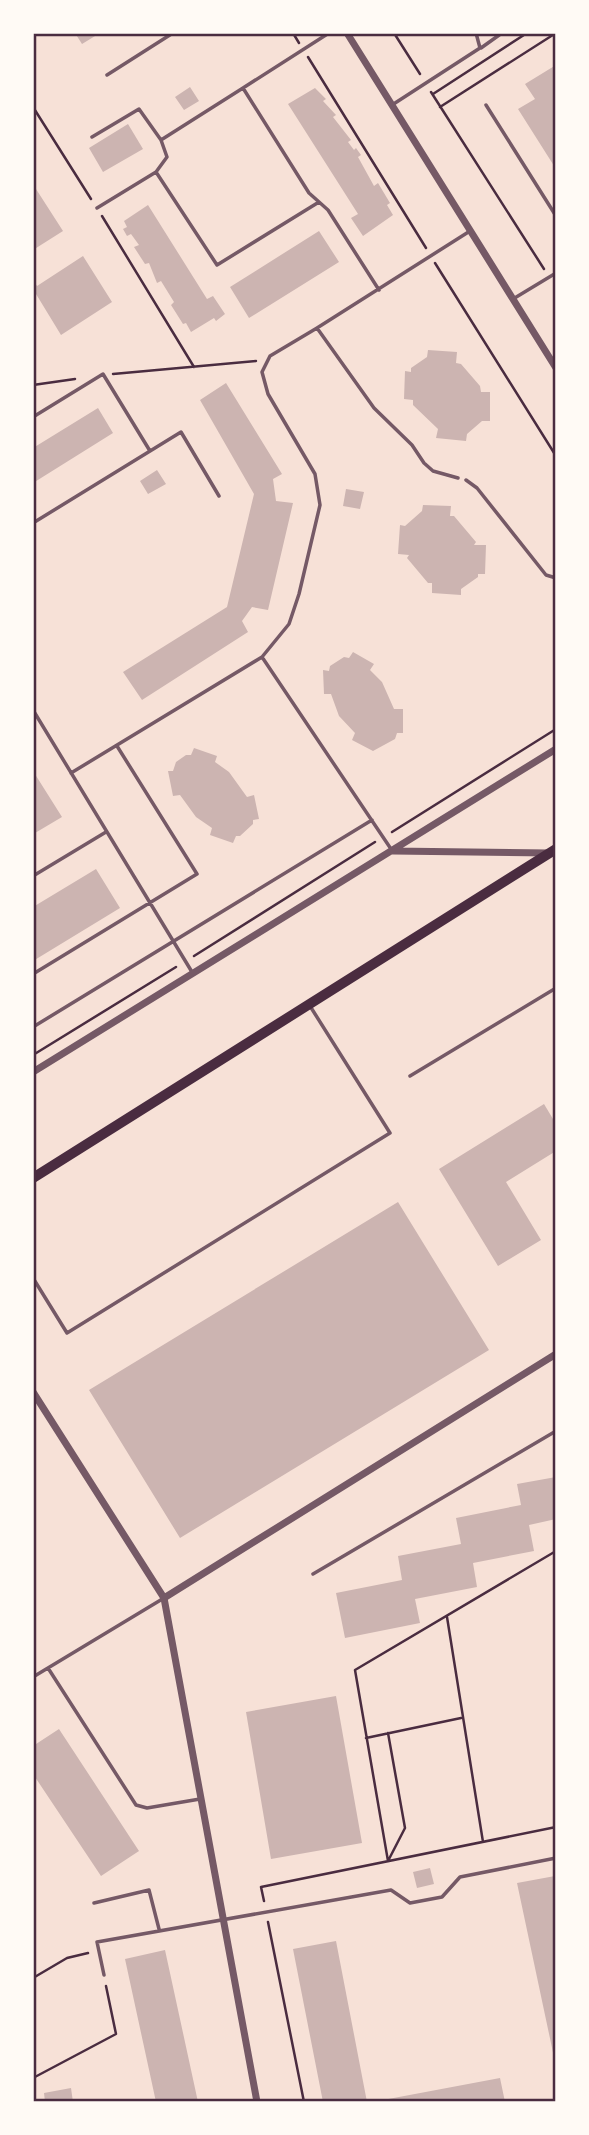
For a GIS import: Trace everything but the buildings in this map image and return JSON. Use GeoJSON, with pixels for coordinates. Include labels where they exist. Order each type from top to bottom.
{"type":"FeatureCollection","features":[{"type":"Feature","properties":{"kind":"main road"},"geometry":{"type":"LineString","coordinates":[[33,1178],[553,851]]}},
{"type":"Feature","properties":{"kind":"street"},"geometry":{"type":"LineString","coordinates":[[347,33],[554,362]]}},
{"type":"Feature","properties":{"kind":"street"},"geometry":{"type":"LineString","coordinates":[[33,1072],[556,749]]}},
{"type":"Feature","properties":{"kind":"street"},"geometry":{"type":"LineString","coordinates":[[392,851],[553,851]]}},
{"type":"Feature","properties":{"kind":"street"},"geometry":{"type":"LineString","coordinates":[[164,1598],[556,1354]]}},
{"type":"Feature","properties":{"kind":"street"},"geometry":{"type":"LineString","coordinates":[[33,1392],[164,1598],[257,2102]]}},
{"type":"Feature","properties":{"kind":"lane"},"geometry":{"type":"LineString","coordinates":[[107,75],[173,33]]}},
{"type":"Feature","properties":{"kind":"lane"},"geometry":{"type":"LineString","coordinates":[[161,140],[330,33]]}},
{"type":"Feature","properties":{"kind":"lane"},"geometry":{"type":"LineString","coordinates":[[476,33],[480,48]]}},
{"type":"Feature","properties":{"kind":"lane"},"geometry":{"type":"LineString","coordinates":[[392,105],[502,33]]}},
{"type":"Feature","properties":{"kind":"lane"},"geometry":{"type":"LineString","coordinates":[[243,88],[309,193],[328,210],[379,290]]}},
{"type":"Feature","properties":{"kind":"lane"},"geometry":{"type":"LineString","coordinates":[[486,105],[556,216]]}},
{"type":"Feature","properties":{"kind":"lane"},"geometry":{"type":"LineString","coordinates":[[92,137],[139,109],[161,140],[167,157],[156,172],[97,208]]}},
{"type":"Feature","properties":{"kind":"lane"},"geometry":{"type":"LineString","coordinates":[[156,172],[217,265],[319,202]]}},
{"type":"Feature","properties":{"kind":"lane"},"geometry":{"type":"LineString","coordinates":[[71,773],[262,657],[289,624],[299,594],[320,505],[315,474],[268,394],[262,372],[269,359],[470,231]]}},
{"type":"Feature","properties":{"kind":"lane"},"geometry":{"type":"LineString","coordinates":[[513,299],[556,273]]}},
{"type":"Feature","properties":{"kind":"lane"},"geometry":{"type":"LineString","coordinates":[[317,328],[374,408],[412,445],[424,463],[433,471],[458,478]]}},
{"type":"Feature","properties":{"kind":"lane"},"geometry":{"type":"LineString","coordinates":[[33,417],[103,374],[150,451]]}},
{"type":"Feature","properties":{"kind":"lane"},"geometry":{"type":"LineString","coordinates":[[33,523],[181,432],[219,496]]}},
{"type":"Feature","properties":{"kind":"lane"},"geometry":{"type":"LineString","coordinates":[[467,480],[477,488],[546,575],[556,578]]}},
{"type":"Feature","properties":{"kind":"lane"},"geometry":{"type":"LineString","coordinates":[[262,657],[392,851]]}},
{"type":"Feature","properties":{"kind":"lane"},"geometry":{"type":"LineString","coordinates":[[33,710],[193,974]]}},
{"type":"Feature","properties":{"kind":"lane"},"geometry":{"type":"LineString","coordinates":[[33,974],[197,874],[117,746]]}},
{"type":"Feature","properties":{"kind":"lane"},"geometry":{"type":"LineString","coordinates":[[33,1027],[372,820]]}},
{"type":"Feature","properties":{"kind":"lane"},"geometry":{"type":"LineString","coordinates":[[33,876],[106,832]]}},
{"type":"Feature","properties":{"kind":"lane"},"geometry":{"type":"LineString","coordinates":[[410,1076],[556,988]]}},
{"type":"Feature","properties":{"kind":"lane"},"geometry":{"type":"LineString","coordinates":[[33,1278],[67,1334],[390,1133],[310,1006]]}},
{"type":"Feature","properties":{"kind":"lane"},"geometry":{"type":"LineString","coordinates":[[313,1574],[556,1431]]}},
{"type":"Feature","properties":{"kind":"lane"},"geometry":{"type":"LineString","coordinates":[[33,1677],[164,1598]]}},
{"type":"Feature","properties":{"kind":"lane"},"geometry":{"type":"LineString","coordinates":[[48,1668],[136,1805],[147,1808],[200,1798]]}},
{"type":"Feature","properties":{"kind":"lane"},"geometry":{"type":"LineString","coordinates":[[104,1975],[97,1942],[159,1929],[222,1922],[391,1889],[410,1903],[432,1899],[442,1897],[460,1877],[556,1858]]}},
{"type":"Feature","properties":{"kind":"lane"},"geometry":{"type":"LineString","coordinates":[[94,1903],[149,1890],[159,1929]]}},
{"type":"Feature","properties":{"kind":"path"},"geometry":{"type":"LineString","coordinates":[[293,33],[556,456]]}},
{"type":"Feature","properties":{"kind":"path"},"geometry":{"type":"LineString","coordinates":[[394,33],[549,277]]}},
{"type":"Feature","properties":{"kind":"path"},"geometry":{"type":"LineString","coordinates":[[433,94],[527,33]]}},
{"type":"Feature","properties":{"kind":"path"},"geometry":{"type":"LineString","coordinates":[[440,107],[556,33]]}},
{"type":"Feature","properties":{"kind":"path"},"geometry":{"type":"LineString","coordinates":[[33,107],[194,367]]}},
{"type":"Feature","properties":{"kind":"path"},"geometry":{"type":"LineString","coordinates":[[103,374],[269,359]]}},
{"type":"Feature","properties":{"kind":"path"},"geometry":{"type":"LineString","coordinates":[[33,385],[80,378]]}},
{"type":"Feature","properties":{"kind":"path"},"geometry":{"type":"LineString","coordinates":[[33,1055],[556,729]]}},
{"type":"Feature","properties":{"kind":"path"},"geometry":{"type":"LineString","coordinates":[[388,1861],[355,1670],[556,1550]]}},
{"type":"Feature","properties":{"kind":"path"},"geometry":{"type":"LineString","coordinates":[[447,1616],[461,1718],[483,1842]]}},
{"type":"Feature","properties":{"kind":"path"},"geometry":{"type":"LineString","coordinates":[[366,1738],[461,1718]]}},
{"type":"Feature","properties":{"kind":"path"},"geometry":{"type":"LineString","coordinates":[[388,1733],[405,1828],[388,1861]]}},
{"type":"Feature","properties":{"kind":"path"},"geometry":{"type":"LineString","coordinates":[[304,2102],[261,1887],[556,1828]]}},
{"type":"Feature","properties":{"kind":"path"},"geometry":{"type":"LineString","coordinates":[[33,1978],[67,1958],[98,1950]]}},
{"type":"Feature","properties":{"kind":"path"},"geometry":{"type":"LineString","coordinates":[[33,2078],[116,2034],[104,1975]]}}]}
